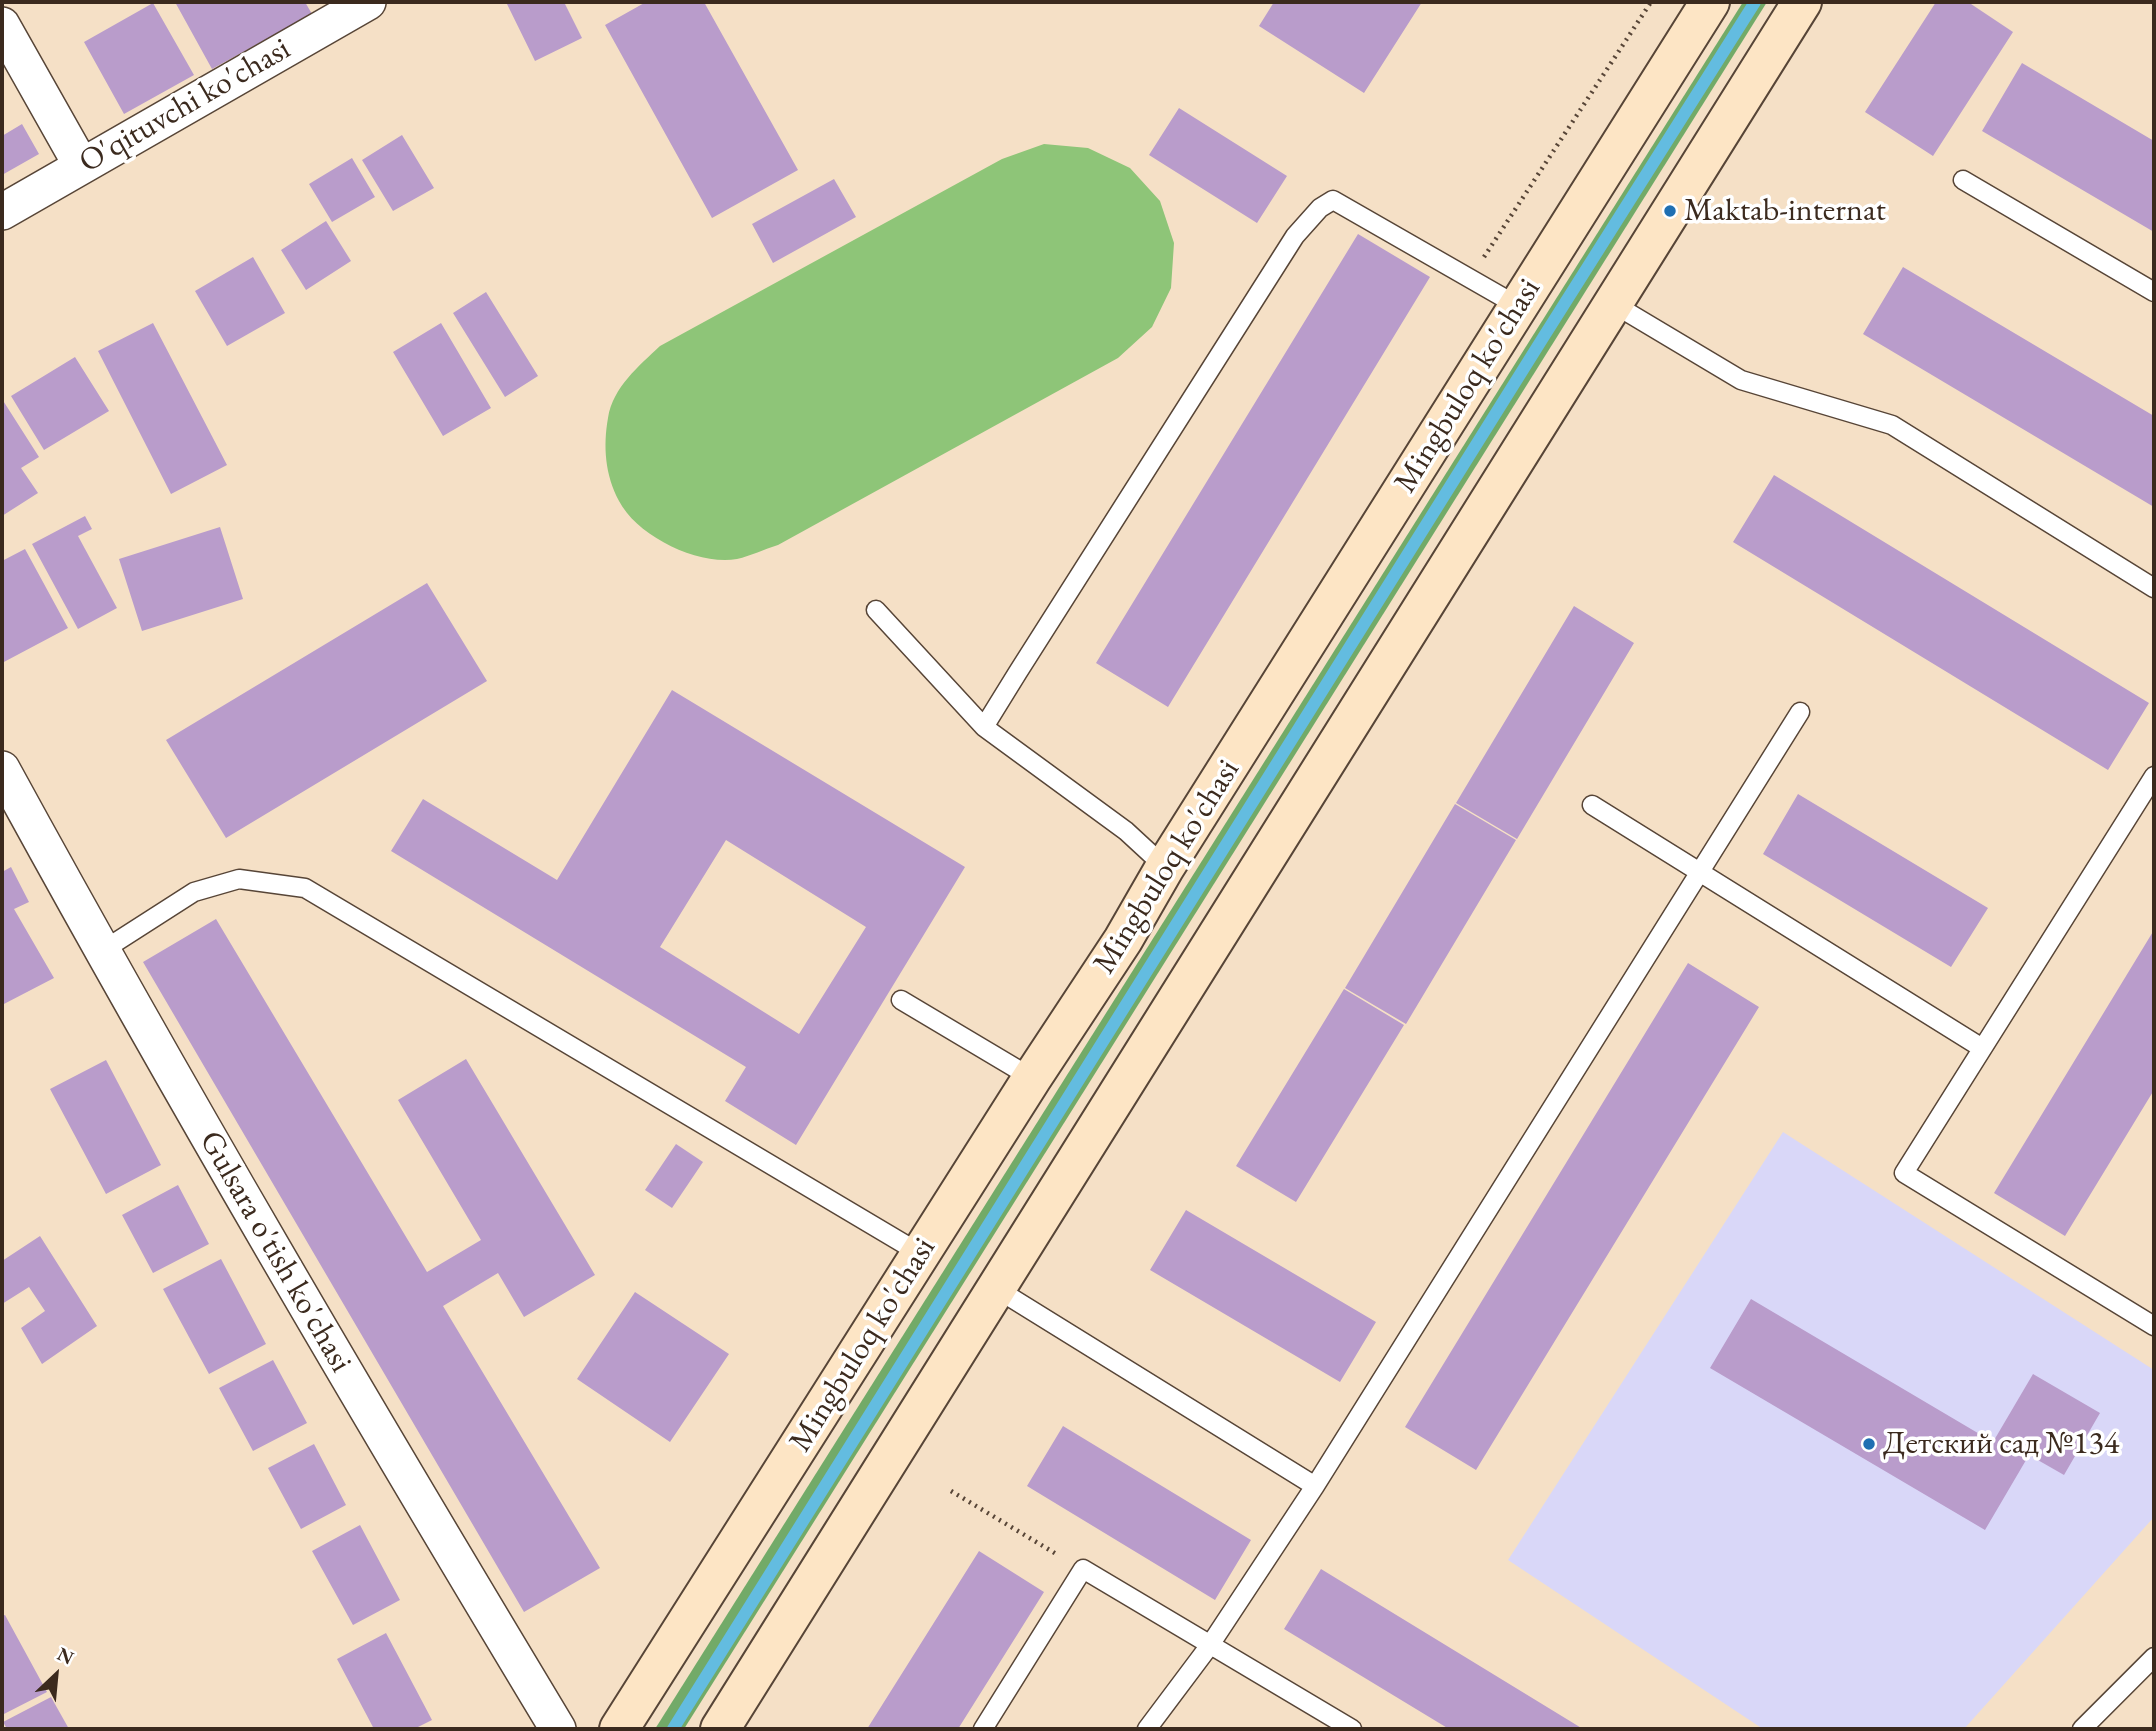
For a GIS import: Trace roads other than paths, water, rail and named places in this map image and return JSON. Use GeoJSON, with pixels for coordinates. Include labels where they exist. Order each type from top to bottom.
{"type":"FeatureCollection","features":[{"type":"Feature","properties":{"kind":"main road","name":"Mingbuloq ko'chasi"},"geometry":{"type":"LineString","coordinates":[[620,1729],[1122,940],[1165,867],[1710,2]]}},
{"type":"Feature","properties":{"kind":"main road"},"geometry":{"type":"LineString","coordinates":[[720,1729],[1802,2]]}},
{"type":"Feature","properties":{"kind":"street","name":"O'qituvchi ko'chasi"},"geometry":{"type":"LineString","coordinates":[[2,212],[368,2]]}},
{"type":"Feature","properties":{"kind":"street"},"geometry":{"type":"LineString","coordinates":[[2,25],[81,165]]}},
{"type":"Feature","properties":{"kind":"street","name":"Gulsara o'tish ko'chasi"},"geometry":{"type":"LineString","coordinates":[[2,769],[102,951],[346,1376],[558,1729]]}},
{"type":"Feature","properties":{"kind":"lane"},"geometry":{"type":"LineString","coordinates":[[1964,180],[2154,292]]}},
{"type":"Feature","properties":{"kind":"lane"},"geometry":{"type":"LineString","coordinates":[[984,727],[1295,236],[1320,208],[1333,200],[1518,306]]}},
{"type":"Feature","properties":{"kind":"lane"},"geometry":{"type":"LineString","coordinates":[[1612,303],[1741,380],[1892,425],[2154,588]]}},
{"type":"Feature","properties":{"kind":"lane"},"geometry":{"type":"LineString","coordinates":[[876,610],[984,727],[1126,831],[1165,867]]}},
{"type":"Feature","properties":{"kind":"lane"},"geometry":{"type":"LineString","coordinates":[[1147,1729],[1210,1645],[1315,1486],[1800,712]]}},
{"type":"Feature","properties":{"kind":"lane"},"geometry":{"type":"LineString","coordinates":[[2154,776],[1904,1173],[2154,1326]]}},
{"type":"Feature","properties":{"kind":"lane"},"geometry":{"type":"LineString","coordinates":[[1592,806],[1982,1048]]}},
{"type":"Feature","properties":{"kind":"lane"},"geometry":{"type":"LineString","coordinates":[[102,951],[194,892],[239,879],[305,888],[921,1254]]}},
{"type":"Feature","properties":{"kind":"lane"},"geometry":{"type":"LineString","coordinates":[[901,1000],[1032,1078]]}},
{"type":"Feature","properties":{"kind":"lane"},"geometry":{"type":"LineString","coordinates":[[997,1289],[1315,1486]]}},
{"type":"Feature","properties":{"kind":"lane"},"geometry":{"type":"LineString","coordinates":[[983,1729],[1083,1569],[1352,1729]]}},
{"type":"Feature","properties":{"kind":"lane"},"geometry":{"type":"LineString","coordinates":[[2082,1729],[2154,1657]]}},
{"type":"Feature","properties":{"kind":"waterway"},"geometry":{"type":"LineString","coordinates":[[673,1729],[1755,2]]}},
{"type":"Feature","properties":{"kind":"place","name":"Maktab-internat"},"geometry":{"type":"Point","coordinates":[1670,211]}},
{"type":"Feature","properties":{"kind":"place","name":"Детский сад №134"},"geometry":{"type":"Point","coordinates":[1869,1444]}}]}
